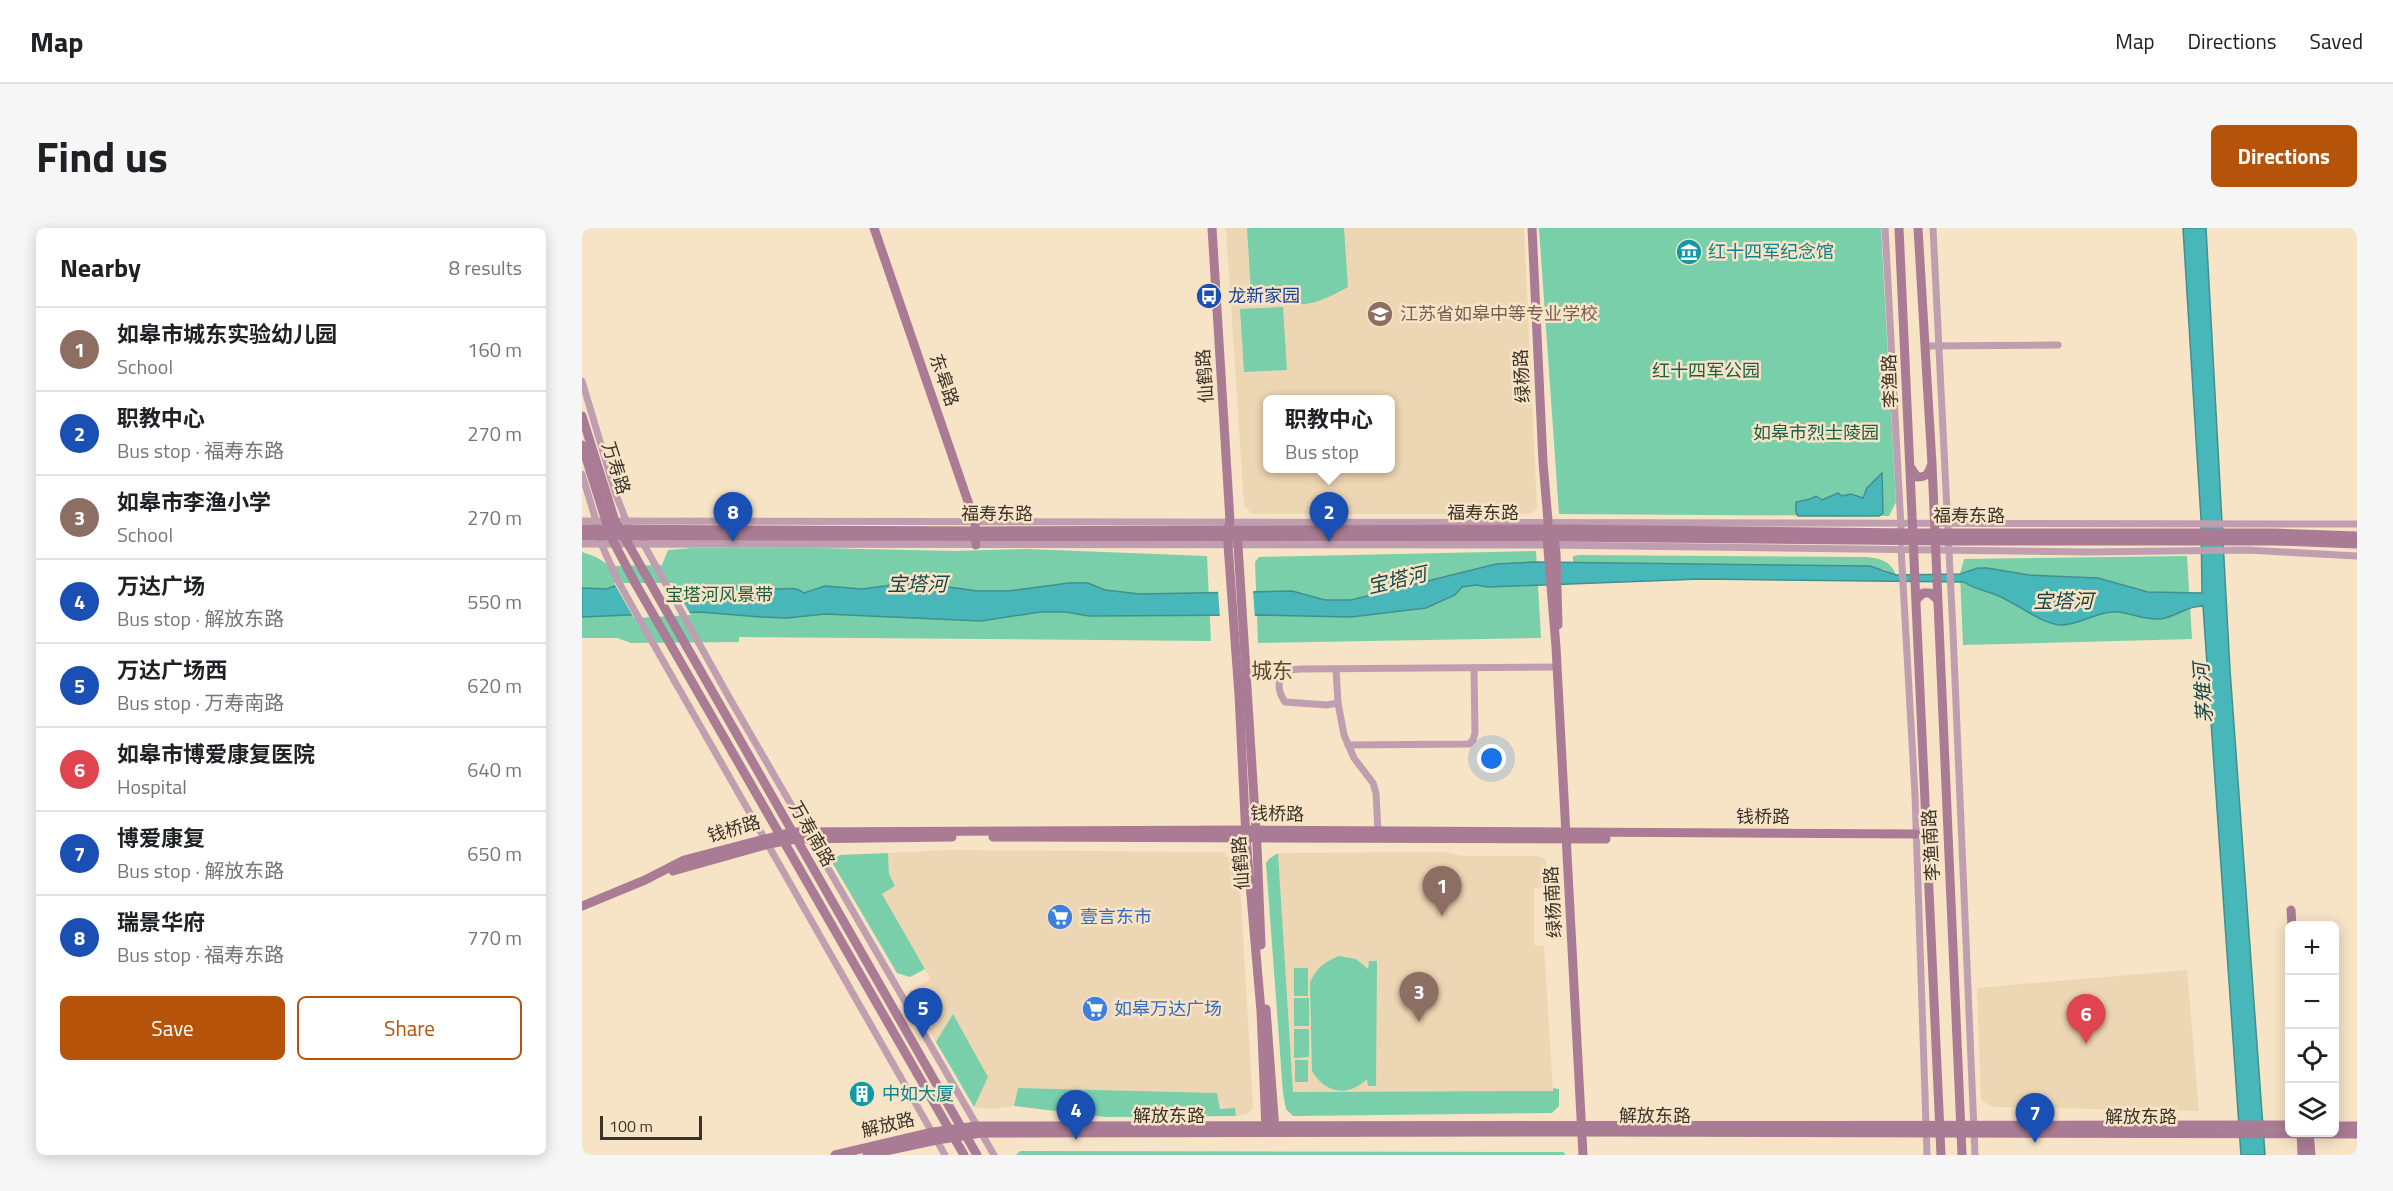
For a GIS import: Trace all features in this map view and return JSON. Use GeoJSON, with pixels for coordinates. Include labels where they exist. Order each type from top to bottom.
{"type":"FeatureCollection","features":[{"type":"Feature","properties":{"kind":"street","name":"东皋路"},"geometry":{"type":"LineString","coordinates":[[874,228],[976,534]]}},
{"type":"Feature","properties":{"kind":"street","name":"仙鹤路"},"geometry":{"type":"LineString","coordinates":[[1212,228],[1251,834],[1261,944],[1270,1129]]}},
{"type":"Feature","properties":{"kind":"street","name":"绿杨路"},"geometry":{"type":"LineString","coordinates":[[1532,228],[1544,473],[1551,539]]}},
{"type":"Feature","properties":{"kind":"street"},"geometry":{"type":"LineString","coordinates":[[1885,228],[1916,837],[1928,1155]]}},
{"type":"Feature","properties":{"kind":"street","name":"李渔路"},"geometry":{"type":"LineString","coordinates":[[1899,228],[1913,537]]}},
{"type":"Feature","properties":{"kind":"street","name":"李渔路"},"geometry":{"type":"LineString","coordinates":[[1918,228],[1934,537]]}},
{"type":"Feature","properties":{"kind":"street"},"geometry":{"type":"LineString","coordinates":[[1933,228],[1975,1155]]}},
{"type":"Feature","properties":{"kind":"street"},"geometry":{"type":"LineString","coordinates":[[1925,346],[2058,345]]}},
{"type":"Feature","properties":{"kind":"street"},"geometry":{"type":"LineString","coordinates":[[582,381],[615,492],[613,531],[618,581],[945,1155]]}},
{"type":"Feature","properties":{"kind":"street","name":"万寿路"},"geometry":{"type":"LineString","coordinates":[[582,416],[613,531]]}},
{"type":"Feature","properties":{"kind":"street","name":"万寿路"},"geometry":{"type":"LineString","coordinates":[[582,444],[613,531]]}},
{"type":"Feature","properties":{"kind":"street"},"geometry":{"type":"LineString","coordinates":[[1910,463],[1912,472],[1917,477],[1928,474],[1932,464]]}},
{"type":"Feature","properties":{"kind":"street"},"geometry":{"type":"LineString","coordinates":[[582,474],[613,531]]}},
{"type":"Feature","properties":{"kind":"street"},"geometry":{"type":"LineString","coordinates":[[582,521],[645,545],[994,1155]]}},
{"type":"Feature","properties":{"kind":"street"},"geometry":{"type":"LineString","coordinates":[[582,529],[1551,539],[2228,537],[2357,524]]}},
{"type":"Feature","properties":{"kind":"street","name":"福寿东路"},"geometry":{"type":"LineString","coordinates":[[613,531],[1551,539],[2357,536]]}},
{"type":"Feature","properties":{"kind":"street"},"geometry":{"type":"LineString","coordinates":[[582,536],[613,531]]}},
{"type":"Feature","properties":{"kind":"street"},"geometry":{"type":"LineString","coordinates":[[582,544],[613,531]]}},
{"type":"Feature","properties":{"kind":"street","name":"万寿南路"},"geometry":{"type":"LineString","coordinates":[[613,531],[630,545],[977,1155]]}},
{"type":"Feature","properties":{"kind":"street","name":"万寿南路"},"geometry":{"type":"LineString","coordinates":[[613,531],[634,581],[964,1155]]}},
{"type":"Feature","properties":{"kind":"street"},"geometry":{"type":"LineString","coordinates":[[630,545],[976,534]]}},
{"type":"Feature","properties":{"kind":"street","name":"李渔南路"},"geometry":{"type":"LineString","coordinates":[[1913,537],[1941,1155]]}},
{"type":"Feature","properties":{"kind":"street","name":"李渔南路"},"geometry":{"type":"LineString","coordinates":[[1934,537],[1962,1155]]}},
{"type":"Feature","properties":{"kind":"street","name":"福寿东路"},"geometry":{"type":"LineString","coordinates":[[2228,537],[2357,544]]}},
{"type":"Feature","properties":{"kind":"street"},"geometry":{"type":"LineString","coordinates":[[2228,537],[2278,551],[2357,555]]}},
{"type":"Feature","properties":{"kind":"street","name":"绿杨南路"},"geometry":{"type":"LineString","coordinates":[[1551,539],[1583,1155]]}},
{"type":"Feature","properties":{"kind":"street"},"geometry":{"type":"LineString","coordinates":[[1917,599],[1923,593],[1930,593],[1937,599]]}},
{"type":"Feature","properties":{"kind":"street"},"geometry":{"type":"LineString","coordinates":[[1348,745],[1469,744],[1475,733],[1474,668]]}},
{"type":"Feature","properties":{"kind":"street"},"geometry":{"type":"LineString","coordinates":[[1338,703],[1327,705],[1285,702],[1280,695],[1278,685],[1280,676],[1289,670],[1557,668]]}},
{"type":"Feature","properties":{"kind":"street"},"geometry":{"type":"LineString","coordinates":[[1336,669],[1338,703],[1348,745],[1360,768],[1373,783],[1376,793],[1378,832]]}},
{"type":"Feature","properties":{"kind":"street","name":"钱桥路"},"geometry":{"type":"LineString","coordinates":[[1251,834],[1378,832],[1567,836]]}},
{"type":"Feature","properties":{"kind":"street","name":"钱桥路"},"geometry":{"type":"LineString","coordinates":[[582,906],[645,880],[767,840],[794,835],[1251,834],[1916,837]]}},
{"type":"Feature","properties":{"kind":"street"},"geometry":{"type":"LineString","coordinates":[[2291,910],[2292,921]]}},
{"type":"Feature","properties":{"kind":"street","name":"解放东路"},"geometry":{"type":"LineString","coordinates":[[2268,1129],[2285,1126]]}},
{"type":"Feature","properties":{"kind":"street"},"geometry":{"type":"LineString","coordinates":[[2339,1126],[2357,1126]]}},
{"type":"Feature","properties":{"kind":"street","name":"解放东路"},"geometry":{"type":"LineString","coordinates":[[951,1133],[978,1129],[1581,1128],[2285,1131]]}},
{"type":"Feature","properties":{"kind":"street","name":"解放路"},"geometry":{"type":"LineString","coordinates":[[835,1155],[951,1133]]}},
{"type":"Feature","properties":{"kind":"street","name":"解放东路"},"geometry":{"type":"LineString","coordinates":[[2339,1134],[2357,1134]]}},
{"type":"Feature","properties":{"kind":"street","name":"解放路"},"geometry":{"type":"LineString","coordinates":[[867,1155],[935,1136]]}},
{"type":"Feature","properties":{"kind":"street"},"geometry":{"type":"LineString","coordinates":[[2302,1155],[2304,1137]]}},
{"type":"Feature","properties":{"kind":"street"},"geometry":{"type":"LineString","coordinates":[[2306,1137],[2311,1155]]}},
{"type":"Feature","properties":{"kind":"shaded area","name":"江苏省如皋中等专业学校"},"geometry":{"type":"Polygon","coordinates":[[[1226,228],[1524,228],[1537,509],[1529,514],[1252,514],[1244,505],[1226,228]]]}},
{"type":"Feature","properties":{"kind":"shaded area"},"geometry":{"type":"Polygon","coordinates":[[[949,850],[1222,852],[1239,866],[1253,1108],[1247,1114],[1236,1116],[1235,1108],[1220,1109],[1217,1093],[1018,1088],[1014,1106],[992,1109],[974,1107],[988,1077],[953,1015],[936,1042],[908,992],[931,979],[882,894],[895,886],[889,874],[888,853],[949,850]]]}},
{"type":"Feature","properties":{"kind":"shaded area"},"geometry":{"type":"Polygon","coordinates":[[[1444,852],[1464,856],[1538,856],[1546,859],[1547,887],[1534,888],[1534,945],[1544,946],[1553,1091],[1293,1092],[1278,853],[1444,852]]]}},
{"type":"Feature","properties":{"kind":"shaded area"},"geometry":{"type":"Polygon","coordinates":[[[2187,970],[2199,1111],[1993,1107],[1981,1100],[1977,988],[2187,970]]]}},
{"type":"Feature","properties":{"kind":"green space"},"geometry":{"type":"Polygon","coordinates":[[[1247,228],[1344,228],[1348,287],[1327,298],[1307,304],[1287,303],[1266,292],[1251,293],[1247,228]]]}},
{"type":"Feature","properties":{"kind":"green space","name":"红十四军公园"},"geometry":{"type":"Polygon","coordinates":[[[1539,228],[1881,228],[1896,502],[1889,516],[1559,514],[1539,228]]]}},
{"type":"Feature","properties":{"kind":"green space"},"geometry":{"type":"Polygon","coordinates":[[[1283,307],[1287,370],[1244,372],[1240,309],[1283,307]]]}},
{"type":"Feature","properties":{"kind":"green space","name":"宝塔河风景带"},"geometry":{"type":"Polygon","coordinates":[[[692,548],[954,551],[1026,549],[1207,556],[1211,641],[739,637],[739,642],[631,643],[617,638],[582,638],[582,552],[610,566],[662,565],[668,550],[692,548]]]}},
{"type":"Feature","properties":{"kind":"green space"},"geometry":{"type":"Polygon","coordinates":[[[1536,551],[1541,638],[1258,643],[1255,562],[1259,557],[1536,551]]]}},
{"type":"Feature","properties":{"kind":"green space"},"geometry":{"type":"Polygon","coordinates":[[[1573,556],[1866,557],[1884,561],[1891,566],[1896,575],[1883,569],[1573,562],[1573,556]]]}},
{"type":"Feature","properties":{"kind":"green space"},"geometry":{"type":"Polygon","coordinates":[[[2187,556],[2192,639],[1963,645],[1960,574],[1964,559],[2187,556]]]}},
{"type":"Feature","properties":{"kind":"green space"},"geometry":{"type":"Polygon","coordinates":[[[888,853],[889,874],[895,886],[882,894],[925,969],[910,977],[897,973],[833,864],[835,858],[840,855],[888,853]]]}},
{"type":"Feature","properties":{"kind":"green space"},"geometry":{"type":"Polygon","coordinates":[[[1278,853],[1293,1092],[1553,1091],[1553,1088],[1559,1089],[1559,1106],[1552,1113],[1293,1116],[1286,1109],[1283,1093],[1266,863],[1278,853]]]}},
{"type":"Feature","properties":{"kind":"green space"},"geometry":{"type":"Polygon","coordinates":[[[1339,956],[1356,959],[1368,969],[1369,961],[1377,961],[1376,1086],[1368,1086],[1367,1079],[1353,1089],[1338,1090],[1330,1088],[1317,1079],[1312,1071],[1310,983],[1321,966],[1339,956]]]}},
{"type":"Feature","properties":{"kind":"green space"},"geometry":{"type":"Polygon","coordinates":[[[1294,968],[1308,968],[1308,996],[1294,996],[1294,968]]]}},
{"type":"Feature","properties":{"kind":"green space"},"geometry":{"type":"Polygon","coordinates":[[[1294,998],[1309,998],[1309,1026],[1294,1026],[1294,998]]]}},
{"type":"Feature","properties":{"kind":"green space"},"geometry":{"type":"Polygon","coordinates":[[[953,1014],[988,1077],[974,1107],[936,1042],[953,1014]]]}},
{"type":"Feature","properties":{"kind":"green space"},"geometry":{"type":"Polygon","coordinates":[[[1294,1029],[1309,1029],[1309,1057],[1294,1058],[1294,1029]]]}},
{"type":"Feature","properties":{"kind":"green space"},"geometry":{"type":"Polygon","coordinates":[[[1295,1060],[1308,1060],[1308,1082],[1295,1082],[1295,1060]]]}},
{"type":"Feature","properties":{"kind":"green space"},"geometry":{"type":"Polygon","coordinates":[[[1018,1088],[1217,1093],[1220,1109],[1235,1108],[1236,1116],[1105,1117],[1014,1106],[1018,1088]]]}},
{"type":"Feature","properties":{"kind":"green space"},"geometry":{"type":"Polygon","coordinates":[[[1020,1151],[1563,1152],[1566,1155],[1016,1155],[1020,1151]]]}},
{"type":"Feature","properties":{"kind":"water","name":"宝塔河"},"geometry":{"type":"Polygon","coordinates":[[[2183,228],[2206,228],[2230,670],[2265,1155],[2241,1155],[2203,606],[2160,619],[2111,612],[2076,623],[2061,625],[2044,621],[2002,597],[1964,582],[1700,579],[1488,587],[1476,585],[1462,587],[1455,595],[1426,608],[1351,617],[1089,616],[1066,612],[1040,612],[981,621],[825,614],[787,618],[699,612],[582,617],[582,588],[606,589],[615,586],[677,586],[686,591],[711,585],[792,589],[804,593],[825,586],[862,589],[914,582],[977,591],[1008,591],[1069,583],[1088,583],[1105,590],[1140,594],[1292,591],[1325,600],[1351,600],[1496,564],[1536,562],[1870,566],[1896,575],[1960,574],[1978,568],[1987,568],[2029,575],[2098,578],[2148,592],[2202,593],[2201,519],[2183,228]]]}},
{"type":"Feature","properties":{"kind":"water"},"geometry":{"type":"Polygon","coordinates":[[[1882,473],[1883,513],[1879,516],[1798,516],[1796,512],[1796,502],[1816,496],[1822,500],[1838,493],[1842,496],[1851,494],[1863,498],[1867,488],[1882,473]]]}},
{"type":"Feature","properties":{"kind":"pier"},"geometry":{"type":"Polygon","coordinates":[[[614,583],[672,583],[691,615],[634,618],[614,583]]]}},
{"type":"Feature","properties":{"kind":"pier"},"geometry":{"type":"Polygon","coordinates":[[[1253,590],[1255,618],[1220,619],[1218,591],[1253,590]]]}},
{"type":"Feature","properties":{"kind":"place","name":"红十四军纪念馆"},"geometry":{"type":"Point","coordinates":[1689,252]}},
{"type":"Feature","properties":{"kind":"place","name":"龙新家园"},"geometry":{"type":"Point","coordinates":[1209,296]}},
{"type":"Feature","properties":{"kind":"place","name":"江苏省如皋中等专业学校"},"geometry":{"type":"Point","coordinates":[1380,314]}},
{"type":"Feature","properties":{"kind":"place","name":"瑞景华府"},"geometry":{"type":"Point","coordinates":[733,542]}},
{"type":"Feature","properties":{"kind":"place","name":"职教中心"},"geometry":{"type":"Point","coordinates":[1329,542]}},
{"type":"Feature","properties":{"kind":"place","name":"如皋市城东实验幼儿园"},"geometry":{"type":"Point","coordinates":[1442,916]}},
{"type":"Feature","properties":{"kind":"place","name":"壹言东市"},"geometry":{"type":"Point","coordinates":[1060,917]}},
{"type":"Feature","properties":{"kind":"place","name":"如皋万达广场"},"geometry":{"type":"Point","coordinates":[1095,1009]}},
{"type":"Feature","properties":{"kind":"place","name":"如皋市李渔小学"},"geometry":{"type":"Point","coordinates":[1419,1022]}},
{"type":"Feature","properties":{"kind":"place","name":"万达广场西"},"geometry":{"type":"Point","coordinates":[923,1038]}},
{"type":"Feature","properties":{"kind":"place","name":"如皋市博爱康复医院"},"geometry":{"type":"Point","coordinates":[2086,1044]}},
{"type":"Feature","properties":{"kind":"place","name":"中如大厦"},"geometry":{"type":"Point","coordinates":[862,1094]}},
{"type":"Feature","properties":{"kind":"place","name":"万达广场"},"geometry":{"type":"Point","coordinates":[1076,1140]}},
{"type":"Feature","properties":{"kind":"place","name":"博爱康复"},"geometry":{"type":"Point","coordinates":[2035,1143]}},
{"type":"Feature","properties":{"kind":"district","name":"城东"},"geometry":{"type":"Point","coordinates":[1272,671]}},
{"type":"Feature","properties":{"kind":"park label","name":"如皋市烈士陵园"},"geometry":{"type":"Point","coordinates":[1816,433]}},
{"type":"Feature","properties":{"kind":"water label","name":"茅雉河"},"geometry":{"type":"Point","coordinates":[2203,693]}}]}
